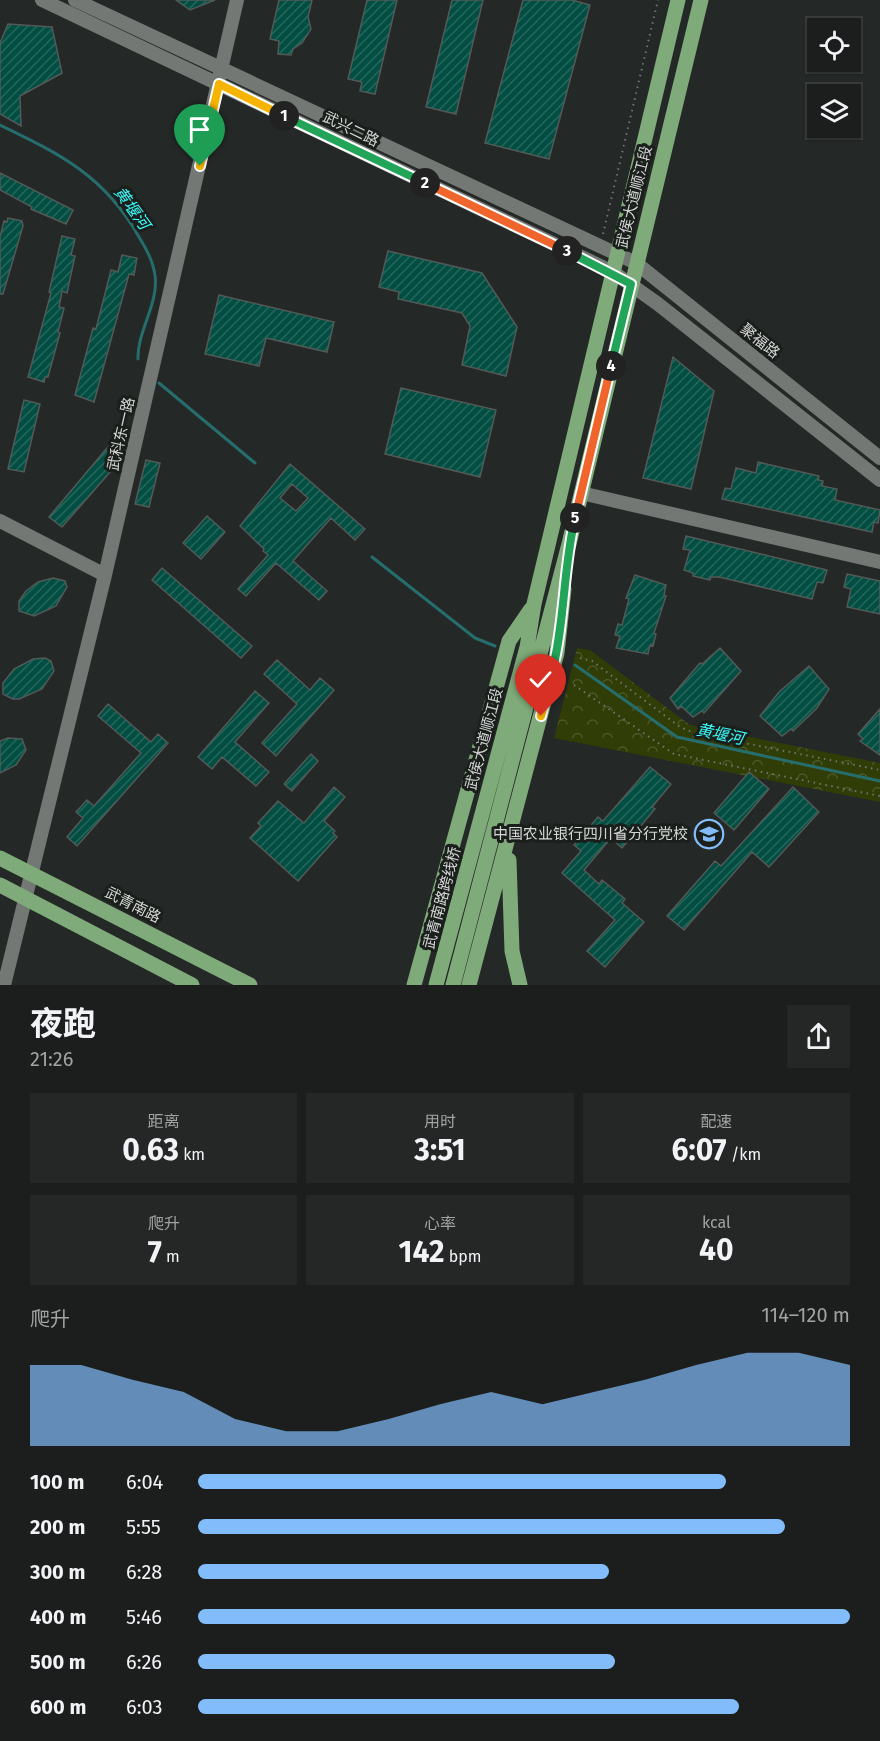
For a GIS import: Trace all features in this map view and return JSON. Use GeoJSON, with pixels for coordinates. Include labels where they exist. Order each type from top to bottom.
{"type":"FeatureCollection","features":[{"type":"Feature","properties":{"kind":"main road","name":"武侯大道顺江段"},"geometry":{"type":"LineString","coordinates":[[489,821],[527,647],[534,604],[678,0]]}},
{"type":"Feature","properties":{"kind":"main road","name":"武侯大道顺江段"},"geometry":{"type":"LineString","coordinates":[[489,821],[569,544],[700,0]]}},
{"type":"Feature","properties":{"kind":"main road"},"geometry":{"type":"LineString","coordinates":[[644,142],[665,145]]}},
{"type":"Feature","properties":{"kind":"main road"},"geometry":{"type":"LineString","coordinates":[[469,985],[557,653],[569,544]]}},
{"type":"Feature","properties":{"kind":"main road"},"geometry":{"type":"LineString","coordinates":[[414,985],[509,641],[534,604]]}},
{"type":"Feature","properties":{"kind":"main road"},"geometry":{"type":"LineString","coordinates":[[453,985],[489,821]]}},
{"type":"Feature","properties":{"kind":"main road","name":"武青南路跨线桥"},"geometry":{"type":"LineString","coordinates":[[436,985],[489,821]]}},
{"type":"Feature","properties":{"kind":"main road"},"geometry":{"type":"LineString","coordinates":[[508,843],[512,951],[520,985]]}},
{"type":"Feature","properties":{"kind":"main road","name":"武青南路"},"geometry":{"type":"LineString","coordinates":[[0,858],[250,985]]}},
{"type":"Feature","properties":{"kind":"main road"},"geometry":{"type":"LineString","coordinates":[[0,885],[192,985]]}},
{"type":"Feature","properties":{"kind":"street","name":"武兴二路"},"geometry":{"type":"LineString","coordinates":[[42,0],[613,272],[880,480]]}},
{"type":"Feature","properties":{"kind":"street","name":"聚福路"},"geometry":{"type":"LineString","coordinates":[[75,0],[636,263],[880,458]]}},
{"type":"Feature","properties":{"kind":"street","name":"武科东一路"},"geometry":{"type":"LineString","coordinates":[[3,985],[105,575],[237,0]]}},
{"type":"Feature","properties":{"kind":"street"},"geometry":{"type":"LineString","coordinates":[[581,493],[880,561]]}},
{"type":"Feature","properties":{"kind":"street"},"geometry":{"type":"LineString","coordinates":[[0,522],[105,575]]}},
{"type":"Feature","properties":{"kind":"path"},"geometry":{"type":"LineString","coordinates":[[600,246],[658,0]]}},
{"type":"Feature","properties":{"kind":"path"},"geometry":{"type":"LineString","coordinates":[[580,658],[592,662],[680,727],[694,733],[880,770]]}},
{"type":"Feature","properties":{"kind":"path"},"geometry":{"type":"LineString","coordinates":[[574,685],[674,754],[880,796]]}},
{"type":"Feature","properties":{"kind":"green space"},"geometry":{"type":"Polygon","coordinates":[[[577,648],[590,650],[690,725],[880,763],[880,802],[554,738],[577,648]]]}},
{"type":"Feature","properties":{"kind":"building"},"geometry":{"type":"Polygon","coordinates":[[[176,0],[215,0],[190,10],[176,0]]]}},
{"type":"Feature","properties":{"kind":"building"},"geometry":{"type":"Polygon","coordinates":[[[279,0],[312,0],[308,17],[311,29],[302,43],[293,49],[291,55],[278,54],[279,41],[270,39],[279,0]]]}},
{"type":"Feature","properties":{"kind":"building"},"geometry":{"type":"Polygon","coordinates":[[[367,0],[397,0],[375,94],[360,91],[362,82],[348,79],[367,0]]]}},
{"type":"Feature","properties":{"kind":"building"},"geometry":{"type":"Polygon","coordinates":[[[452,0],[483,0],[456,114],[426,107],[452,0]]]}},
{"type":"Feature","properties":{"kind":"building"},"geometry":{"type":"Polygon","coordinates":[[[523,0],[572,0],[590,5],[549,159],[485,143],[523,0]]]}},
{"type":"Feature","properties":{"kind":"building"},"geometry":{"type":"Polygon","coordinates":[[[8,24],[52,27],[62,73],[20,96],[21,126],[0,114],[0,43],[8,24]]]}},
{"type":"Feature","properties":{"kind":"building"},"geometry":{"type":"Polygon","coordinates":[[[0,173],[73,210],[66,224],[31,209],[32,207],[0,190],[0,173]]]}},
{"type":"Feature","properties":{"kind":"building"},"geometry":{"type":"Polygon","coordinates":[[[8,218],[22,221],[23,226],[3,294],[0,294],[0,237],[4,221],[7,222],[8,218]]]}},
{"type":"Feature","properties":{"kind":"building"},"geometry":{"type":"Polygon","coordinates":[[[62,236],[75,239],[71,255],[75,256],[67,293],[62,291],[59,307],[64,308],[58,332],[60,333],[48,377],[45,377],[44,382],[28,377],[51,293],[49,292],[62,236]]]}},
{"type":"Feature","properties":{"kind":"building"},"geometry":{"type":"Polygon","coordinates":[[[388,251],[482,273],[517,327],[506,376],[462,365],[470,326],[462,313],[398,299],[399,292],[379,287],[388,251]]]}},
{"type":"Feature","properties":{"kind":"building"},"geometry":{"type":"Polygon","coordinates":[[[122,255],[137,258],[134,275],[129,274],[94,402],[75,395],[93,328],[96,329],[111,270],[118,272],[122,255]]]}},
{"type":"Feature","properties":{"kind":"building"},"geometry":{"type":"Polygon","coordinates":[[[219,295],[334,322],[327,352],[266,338],[259,366],[205,354],[219,295]]]}},
{"type":"Feature","properties":{"kind":"building"},"geometry":{"type":"Polygon","coordinates":[[[673,357],[714,391],[691,489],[643,478],[673,357]]]}},
{"type":"Feature","properties":{"kind":"building"},"geometry":{"type":"Polygon","coordinates":[[[401,388],[496,410],[480,477],[385,454],[401,388]]]}},
{"type":"Feature","properties":{"kind":"building"},"geometry":{"type":"Polygon","coordinates":[[[24,400],[40,404],[24,472],[8,469],[24,400]]]}},
{"type":"Feature","properties":{"kind":"building"},"geometry":{"type":"Polygon","coordinates":[[[112,442],[124,452],[115,462],[117,464],[62,527],[49,517],[112,442]]]}},
{"type":"Feature","properties":{"kind":"building"},"geometry":{"type":"Polygon","coordinates":[[[146,460],[160,463],[149,507],[135,504],[146,460]]]}},
{"type":"Feature","properties":{"kind":"building"},"geometry":{"type":"Polygon","coordinates":[[[758,462],[819,476],[818,480],[823,481],[822,486],[837,489],[835,500],[880,510],[878,523],[874,522],[872,532],[722,499],[725,488],[731,489],[736,468],[756,473],[758,462]]]}},
{"type":"Feature","properties":{"kind":"building"},"geometry":{"type":"Polygon","coordinates":[[[290,464],[365,529],[355,540],[331,518],[293,561],[327,591],[319,600],[276,563],[246,596],[238,589],[268,555],[240,526],[290,464]],[[292,484],[280,498],[296,511],[308,498],[292,484]]]}},
{"type":"Feature","properties":{"kind":"building"},"geometry":{"type":"Polygon","coordinates":[[[207,516],[225,532],[201,559],[183,543],[207,516]]]}},
{"type":"Feature","properties":{"kind":"building"},"geometry":{"type":"Polygon","coordinates":[[[686,536],[827,570],[823,583],[817,582],[812,599],[719,577],[711,577],[710,580],[693,576],[693,573],[684,570],[690,550],[683,549],[686,536]]]}},
{"type":"Feature","properties":{"kind":"building"},"geometry":{"type":"Polygon","coordinates":[[[162,568],[252,646],[241,658],[152,580],[162,568]]]}},
{"type":"Feature","properties":{"kind":"building"},"geometry":{"type":"Polygon","coordinates":[[[847,574],[880,581],[880,614],[847,607],[851,589],[844,587],[847,574]]]}},
{"type":"Feature","properties":{"kind":"building"},"geometry":{"type":"Polygon","coordinates":[[[635,575],[666,585],[664,595],[666,596],[654,633],[656,634],[653,646],[650,645],[648,654],[616,648],[620,636],[615,635],[618,624],[622,625],[629,599],[626,598],[635,575]]]}},
{"type":"Feature","properties":{"kind":"building"},"geometry":{"type":"Polygon","coordinates":[[[53,578],[65,581],[67,587],[56,606],[34,616],[19,611],[19,601],[26,591],[38,582],[53,578]]]}},
{"type":"Feature","properties":{"kind":"building"},"geometry":{"type":"Polygon","coordinates":[[[720,648],[741,671],[704,713],[702,711],[693,717],[681,706],[678,709],[670,698],[700,663],[702,664],[720,648]]]}},
{"type":"Feature","properties":{"kind":"building"},"geometry":{"type":"Polygon","coordinates":[[[45,658],[51,661],[54,671],[42,689],[19,699],[3,694],[3,683],[14,669],[33,659],[45,658]]]}},
{"type":"Feature","properties":{"kind":"building"},"geometry":{"type":"Polygon","coordinates":[[[277,660],[310,690],[320,678],[334,690],[276,756],[262,743],[297,704],[264,674],[277,660]]]}},
{"type":"Feature","properties":{"kind":"building"},"geometry":{"type":"Polygon","coordinates":[[[809,666],[829,689],[817,708],[793,731],[791,729],[782,736],[760,716],[779,692],[809,666]]]}},
{"type":"Feature","properties":{"kind":"building"},"geometry":{"type":"Polygon","coordinates":[[[255,691],[269,703],[235,742],[269,772],[256,786],[222,757],[212,769],[198,757],[255,691]]]}},
{"type":"Feature","properties":{"kind":"building"},"geometry":{"type":"Polygon","coordinates":[[[108,704],[151,742],[158,734],[168,743],[77,846],[67,837],[83,818],[76,812],[87,800],[94,806],[141,753],[98,716],[108,704]]]}},
{"type":"Feature","properties":{"kind":"building"},"geometry":{"type":"Polygon","coordinates":[[[880,709],[880,755],[860,741],[863,739],[858,734],[880,709]]]}},
{"type":"Feature","properties":{"kind":"building"},"geometry":{"type":"Polygon","coordinates":[[[8,738],[22,739],[26,750],[16,765],[0,773],[0,741],[8,738]]]}},
{"type":"Feature","properties":{"kind":"building"},"geometry":{"type":"Polygon","coordinates":[[[311,754],[318,761],[292,791],[284,784],[311,754]]]}},
{"type":"Feature","properties":{"kind":"building"},"geometry":{"type":"Polygon","coordinates":[[[650,767],[671,784],[652,807],[655,809],[622,848],[611,838],[584,870],[599,884],[602,880],[625,899],[622,903],[644,922],[605,967],[587,951],[615,920],[562,873],[581,851],[574,845],[598,817],[603,821],[650,767]]]}},
{"type":"Feature","properties":{"kind":"building"},"geometry":{"type":"Polygon","coordinates":[[[749,772],[769,789],[734,830],[714,813],[749,772]]]}},
{"type":"Feature","properties":{"kind":"building"},"geometry":{"type":"Polygon","coordinates":[[[334,787],[345,797],[324,821],[335,831],[333,833],[337,837],[298,881],[250,838],[261,826],[258,823],[278,801],[304,823],[334,787]]]}},
{"type":"Feature","properties":{"kind":"building"},"geometry":{"type":"Polygon","coordinates":[[[793,787],[819,812],[769,867],[752,852],[684,930],[667,916],[715,861],[721,866],[793,787]]]}},
{"type":"Feature","properties":{"kind":"waterway","name":"黄堰河"},"geometry":{"type":"LineString","coordinates":[[0,125],[61,157],[96,182],[126,216],[142,241],[153,265],[155,286],[141,338],[138,359]]}},
{"type":"Feature","properties":{"kind":"waterway","name":"黄堰河"},"geometry":{"type":"LineString","coordinates":[[159,383],[255,463]]}},
{"type":"Feature","properties":{"kind":"waterway","name":"黄堰河"},"geometry":{"type":"LineString","coordinates":[[372,557],[475,638],[495,646]]}},
{"type":"Feature","properties":{"kind":"waterway","name":"黄堰河"},"geometry":{"type":"LineString","coordinates":[[575,665],[677,737],[880,781]]}},
{"type":"Feature","properties":{"kind":"place","name":"中国农业银行四川省分行党校"},"geometry":{"type":"Point","coordinates":[709,834]}},
{"type":"Feature","properties":{"kind":"route"},"geometry":{"type":"LineString","coordinates":[[200,166],[219,84],[613,272],[631,284],[569,544],[557,653],[541,716]]}}]}
